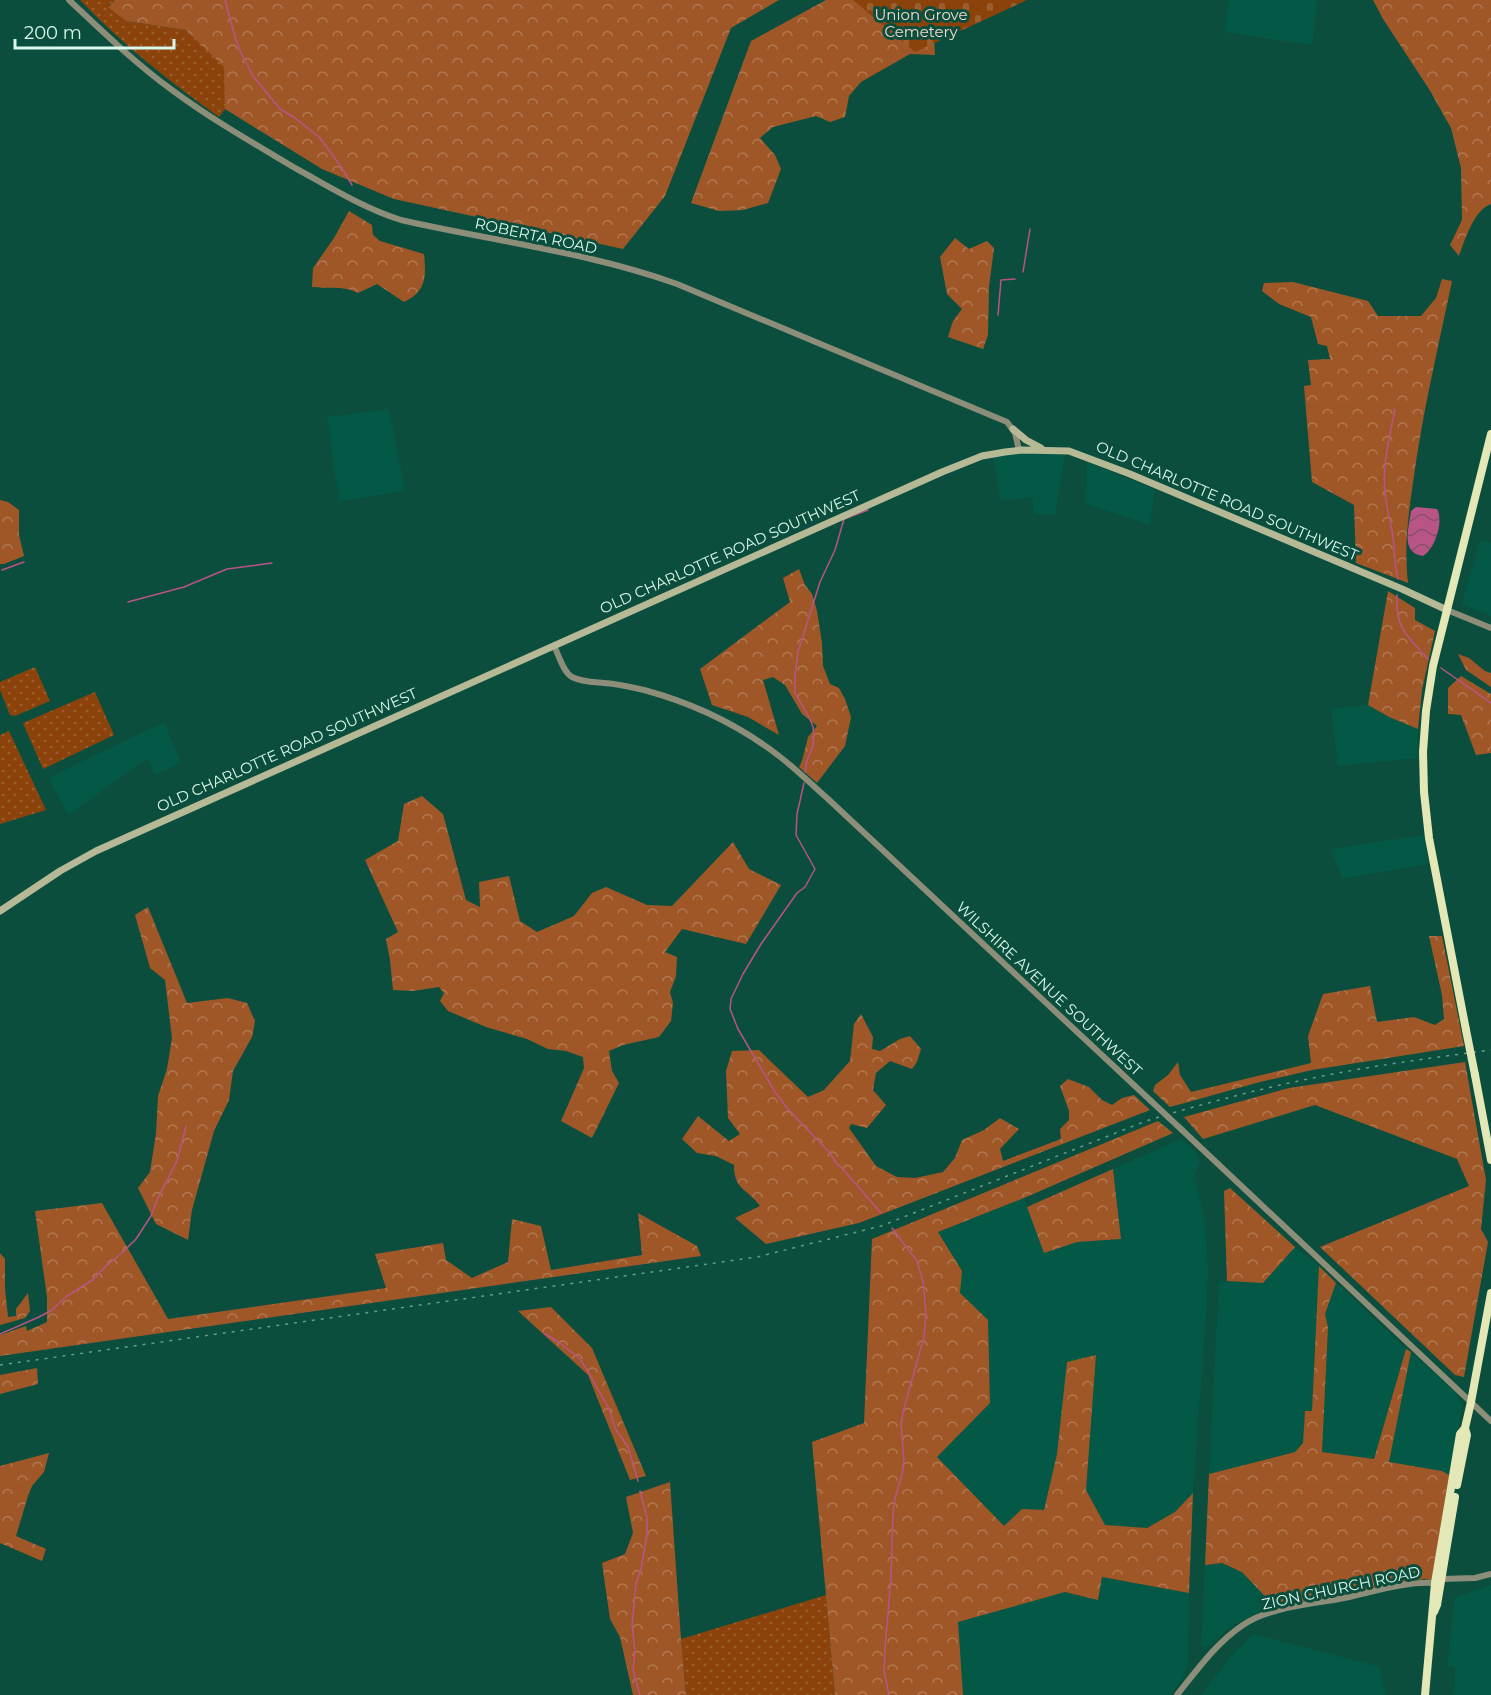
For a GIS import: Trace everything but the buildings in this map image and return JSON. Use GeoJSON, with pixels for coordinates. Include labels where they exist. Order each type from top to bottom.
{"type":"FeatureCollection","features":[{"type":"Feature","properties":{"kind":"highway"},"geometry":{"type":"LineString","coordinates":[[1491,434],[1428,693],[1423,752],[1423,781],[1429,838],[1491,1160]]}},
{"type":"Feature","properties":{"kind":"highway"},"geometry":{"type":"LineString","coordinates":[[1425,1695],[1432,1605],[1467,1435],[1465,1428],[1491,1293]]}},
{"type":"Feature","properties":{"kind":"main road"},"geometry":{"type":"LineString","coordinates":[[1013,429],[1026,440],[1046,450]]}},
{"type":"Feature","properties":{"kind":"main road","name":"OLD CHARLOTTE ROAD SOUTHWEST"},"geometry":{"type":"LineString","coordinates":[[0,911],[60,871],[96,851],[982,456],[1018,450],[1070,451],[1130,474],[1447,610]]}},
{"type":"Feature","properties":{"kind":"street","name":"ROBERTA ROAD"},"geometry":{"type":"LineString","coordinates":[[69,0],[170,89],[194,106],[340,194],[370,208],[401,220],[597,261],[663,279],[990,415],[1013,429]]}},
{"type":"Feature","properties":{"kind":"street"},"geometry":{"type":"LineString","coordinates":[[1013,429],[1017,438],[1018,450]]}},
{"type":"Feature","properties":{"kind":"street","name":"OLD CHARLOTTE ROAD SOUTHWEST"},"geometry":{"type":"LineString","coordinates":[[1447,610],[1491,628]]}},
{"type":"Feature","properties":{"kind":"street","name":"WILSHIRE AVENUE SOUTHWEST"},"geometry":{"type":"LineString","coordinates":[[554,646],[565,670],[571,676],[586,681],[644,690],[693,706],[742,731],[778,755],[813,785],[1491,1421]]}},
{"type":"Feature","properties":{"kind":"street","name":"ZION CHURCH ROAD"},"geometry":{"type":"LineString","coordinates":[[1177,1695],[1221,1644],[1243,1625],[1255,1619],[1282,1610],[1370,1592],[1491,1574]]}},
{"type":"Feature","properties":{"kind":"shaded area"},"geometry":{"type":"Polygon","coordinates":[[[1229,0],[1317,0],[1312,45],[1224,32],[1229,0]]]}},
{"type":"Feature","properties":{"kind":"shaded area"},"geometry":{"type":"Polygon","coordinates":[[[389,409],[405,491],[339,501],[327,417],[389,409]]]}},
{"type":"Feature","properties":{"kind":"shaded area"},"geometry":{"type":"Polygon","coordinates":[[[1019,453],[1065,455],[1055,515],[1034,514],[1032,497],[1001,501],[993,457],[1019,453]]]}},
{"type":"Feature","properties":{"kind":"shaded area"},"geometry":{"type":"Polygon","coordinates":[[[1087,462],[1155,490],[1150,525],[1086,504],[1087,462]]]}},
{"type":"Feature","properties":{"kind":"shaded area"},"geometry":{"type":"Polygon","coordinates":[[[1480,540],[1491,543],[1491,616],[1462,604],[1480,540]]]}},
{"type":"Feature","properties":{"kind":"shaded area"},"geometry":{"type":"Polygon","coordinates":[[[1368,705],[1418,729],[1417,758],[1338,766],[1331,709],[1368,705]]]}},
{"type":"Feature","properties":{"kind":"shaded area"},"geometry":{"type":"Polygon","coordinates":[[[164,722],[181,763],[155,775],[148,758],[68,815],[48,778],[164,722]]]}},
{"type":"Feature","properties":{"kind":"shaded area"},"geometry":{"type":"Polygon","coordinates":[[[1424,835],[1428,864],[1342,879],[1331,849],[1424,835]]]}},
{"type":"Feature","properties":{"kind":"shaded area"},"geometry":{"type":"Polygon","coordinates":[[[1181,1139],[1197,1153],[1200,1160],[1195,1175],[1205,1222],[1208,1266],[1193,1493],[1175,1512],[1147,1528],[1105,1525],[1086,1490],[1096,1355],[1057,1454],[1044,1510],[1005,1527],[937,1457],[990,1403],[988,1320],[960,1293],[962,1271],[938,1232],[1024,1198],[1044,1253],[1077,1242],[1121,1239],[1113,1169],[1181,1139]]]}},
{"type":"Feature","properties":{"kind":"shaded area"},"geometry":{"type":"Polygon","coordinates":[[[1295,1247],[1319,1266],[1312,1411],[1305,1412],[1303,1443],[1295,1452],[1209,1474],[1219,1281],[1263,1283],[1295,1247]]]}},
{"type":"Feature","properties":{"kind":"shaded area"},"geometry":{"type":"Polygon","coordinates":[[[1336,1283],[1406,1349],[1374,1459],[1322,1452],[1328,1327],[1325,1314],[1336,1283]]]}},
{"type":"Feature","properties":{"kind":"shaded area"},"geometry":{"type":"Polygon","coordinates":[[[1411,1352],[1457,1394],[1462,1407],[1449,1475],[1442,1471],[1389,1462],[1411,1352]]]}},
{"type":"Feature","properties":{"kind":"shaded area"},"geometry":{"type":"Polygon","coordinates":[[[1222,1563],[1242,1572],[1275,1607],[1233,1625],[1205,1648],[1201,1645],[1205,1565],[1222,1563]]]}},
{"type":"Feature","properties":{"kind":"shaded area"},"geometry":{"type":"Polygon","coordinates":[[[1102,1577],[1189,1593],[1188,1664],[1183,1678],[1169,1695],[963,1695],[957,1622],[1065,1592],[1098,1600],[1102,1577]]]}},
{"type":"Feature","properties":{"kind":"shaded area"},"geometry":{"type":"Polygon","coordinates":[[[1491,1585],[1491,1695],[1454,1695],[1455,1667],[1447,1666],[1455,1597],[1491,1585]]]}},
{"type":"Feature","properties":{"kind":"shaded area"},"geometry":{"type":"Polygon","coordinates":[[[1254,1634],[1380,1667],[1386,1695],[1201,1695],[1234,1653],[1254,1634]]]}},
{"type":"Feature","properties":{"kind":"green space"},"geometry":{"type":"Polygon","coordinates":[[[80,0],[115,0],[108,6],[126,21],[186,30],[225,67],[225,109],[219,117],[147,62],[80,0]]]}},
{"type":"Feature","properties":{"kind":"green space"},"geometry":{"type":"Polygon","coordinates":[[[115,0],[779,0],[731,28],[665,196],[623,249],[394,199],[322,169],[225,109],[224,67],[186,30],[126,21],[108,7],[115,0]]]}},
{"type":"Feature","properties":{"kind":"green space"},"geometry":{"type":"Polygon","coordinates":[[[826,0],[896,0],[934,35],[935,55],[910,54],[861,82],[849,96],[845,117],[830,122],[816,116],[773,127],[760,138],[775,155],[781,169],[768,203],[743,210],[719,211],[691,203],[751,41],[826,0]]]}},
{"type":"Feature","properties":{"kind":"green space","name":"Union Grove Cemetery"},"geometry":{"type":"Polygon","coordinates":[[[853,0],[1027,0],[915,52],[853,0]]]}},
{"type":"Feature","properties":{"kind":"green space"},"geometry":{"type":"Polygon","coordinates":[[[1373,0],[1491,0],[1491,204],[1485,207],[1475,219],[1459,256],[1450,245],[1462,220],[1461,168],[1451,128],[1373,0]]]}},
{"type":"Feature","properties":{"kind":"green space"},"geometry":{"type":"Polygon","coordinates":[[[349,211],[372,225],[373,235],[380,241],[424,254],[425,276],[421,288],[412,298],[404,302],[377,284],[358,293],[341,288],[312,287],[313,268],[349,211]]]}},
{"type":"Feature","properties":{"kind":"green space"},"geometry":{"type":"Polygon","coordinates":[[[955,238],[969,249],[987,241],[994,248],[989,287],[988,335],[983,349],[948,337],[953,321],[962,309],[947,294],[940,257],[955,238]]]}},
{"type":"Feature","properties":{"kind":"green space"},"geometry":{"type":"Polygon","coordinates":[[[1442,279],[1452,281],[1417,458],[1407,533],[1408,583],[1356,563],[1354,505],[1312,482],[1304,386],[1311,385],[1308,360],[1330,359],[1327,346],[1318,344],[1311,317],[1279,304],[1262,291],[1264,283],[1293,282],[1368,301],[1378,316],[1421,316],[1436,298],[1442,279]]]}},
{"type":"Feature","properties":{"kind":"green space"},"geometry":{"type":"Polygon","coordinates":[[[0,500],[8,502],[19,510],[19,535],[24,556],[4,564],[0,564],[0,500]]]}},
{"type":"Feature","properties":{"kind":"green space"},"geometry":{"type":"Polygon","coordinates":[[[799,569],[805,585],[812,594],[817,611],[823,666],[830,684],[839,688],[851,717],[845,746],[817,783],[799,767],[808,737],[817,726],[802,714],[785,685],[773,677],[763,680],[779,735],[748,717],[712,705],[700,669],[790,602],[783,578],[799,569]]]}},
{"type":"Feature","properties":{"kind":"green space"},"geometry":{"type":"Polygon","coordinates":[[[1388,591],[1415,608],[1415,620],[1435,631],[1422,690],[1418,729],[1368,705],[1388,591]]]}},
{"type":"Feature","properties":{"kind":"green space"},"geometry":{"type":"Polygon","coordinates":[[[1458,654],[1469,658],[1491,673],[1491,687],[1466,670],[1458,654]]]}},
{"type":"Feature","properties":{"kind":"green space"},"geometry":{"type":"Polygon","coordinates":[[[35,667],[50,701],[15,716],[10,715],[0,690],[0,682],[35,667]]]}},
{"type":"Feature","properties":{"kind":"green space"},"geometry":{"type":"Polygon","coordinates":[[[1461,676],[1491,694],[1491,753],[1476,755],[1461,715],[1448,714],[1448,688],[1461,676]]]}},
{"type":"Feature","properties":{"kind":"green space"},"geometry":{"type":"Polygon","coordinates":[[[95,692],[114,735],[43,769],[23,723],[95,692]]]}},
{"type":"Feature","properties":{"kind":"green space"},"geometry":{"type":"Polygon","coordinates":[[[9,731],[46,810],[0,824],[0,735],[9,731]]]}},
{"type":"Feature","properties":{"kind":"green space"},"geometry":{"type":"Polygon","coordinates":[[[422,796],[443,814],[466,900],[480,907],[479,882],[509,876],[520,921],[537,932],[574,916],[592,893],[606,887],[647,905],[672,906],[733,842],[749,869],[781,885],[746,944],[682,929],[665,952],[677,957],[676,976],[670,992],[673,1003],[671,1021],[659,1037],[623,1045],[609,1051],[612,1071],[619,1083],[592,1138],[561,1121],[584,1068],[583,1057],[566,1051],[548,1049],[527,1039],[486,1027],[448,1011],[440,1001],[444,993],[439,987],[413,991],[393,990],[386,939],[398,932],[365,860],[398,841],[404,804],[422,796]]]}},
{"type":"Feature","properties":{"kind":"green space"},"geometry":{"type":"Polygon","coordinates":[[[148,907],[187,1003],[228,998],[247,1003],[255,1021],[252,1037],[233,1071],[229,1100],[214,1131],[192,1210],[188,1240],[156,1224],[138,1188],[150,1172],[156,1133],[158,1096],[167,1069],[172,1038],[165,980],[150,968],[135,915],[148,907]]]}},
{"type":"Feature","properties":{"kind":"green space"},"geometry":{"type":"Polygon","coordinates":[[[1429,936],[1442,936],[1464,1046],[1312,1070],[1170,1107],[1153,1091],[1155,1085],[1168,1075],[1178,1062],[1180,1075],[1191,1092],[1311,1063],[1308,1036],[1323,994],[1370,986],[1377,1022],[1414,1017],[1435,1025],[1444,1019],[1442,995],[1429,936]]]}},
{"type":"Feature","properties":{"kind":"green space"},"geometry":{"type":"Polygon","coordinates":[[[861,1014],[873,1037],[872,1049],[880,1051],[910,1036],[921,1049],[912,1069],[890,1061],[876,1073],[873,1090],[886,1105],[867,1128],[851,1124],[849,1128],[876,1166],[897,1177],[915,1178],[943,1172],[955,1158],[962,1140],[984,1130],[1000,1118],[1019,1129],[1000,1149],[1003,1161],[1061,1139],[1060,1129],[1069,1120],[1069,1111],[1060,1086],[1068,1079],[1089,1087],[1102,1100],[1112,1105],[1122,1098],[1134,1095],[1150,1110],[859,1223],[766,1244],[735,1218],[760,1206],[739,1184],[734,1165],[716,1156],[697,1153],[682,1139],[698,1116],[729,1141],[740,1134],[728,1118],[726,1071],[732,1051],[759,1050],[808,1097],[824,1090],[850,1061],[854,1024],[861,1014]]]}},
{"type":"Feature","properties":{"kind":"green space"},"geometry":{"type":"Polygon","coordinates":[[[1465,1062],[1486,1180],[1481,1229],[1488,1242],[1464,1377],[1455,1375],[1320,1247],[1469,1186],[1457,1159],[1315,1105],[1203,1139],[1184,1117],[1289,1088],[1465,1062]]]}},
{"type":"Feature","properties":{"kind":"green space"},"geometry":{"type":"Polygon","coordinates":[[[1158,1121],[1173,1133],[1024,1198],[938,1232],[962,1271],[960,1293],[988,1320],[990,1403],[937,1457],[1004,1526],[1022,1509],[1044,1510],[1057,1454],[1067,1362],[1096,1355],[1086,1490],[1105,1525],[1147,1528],[1175,1512],[1193,1493],[1189,1593],[1102,1577],[1098,1600],[1065,1592],[958,1622],[963,1695],[835,1695],[812,1442],[864,1423],[872,1239],[1158,1121]]]}},
{"type":"Feature","properties":{"kind":"green space"},"geometry":{"type":"Polygon","coordinates":[[[1113,1169],[1121,1239],[1077,1242],[1044,1253],[1027,1207],[1113,1169]]]}},
{"type":"Feature","properties":{"kind":"green space"},"geometry":{"type":"Polygon","coordinates":[[[1230,1188],[1295,1247],[1263,1283],[1227,1281],[1224,1191],[1230,1188]]]}},
{"type":"Feature","properties":{"kind":"green space"},"geometry":{"type":"Polygon","coordinates":[[[102,1203],[168,1319],[386,1288],[375,1254],[443,1243],[446,1260],[472,1278],[508,1262],[512,1219],[541,1226],[551,1270],[642,1255],[638,1213],[697,1246],[701,1256],[0,1356],[0,1335],[26,1326],[27,1331],[47,1322],[47,1297],[35,1211],[102,1203]]]}},
{"type":"Feature","properties":{"kind":"green space"},"geometry":{"type":"Polygon","coordinates":[[[0,1253],[5,1259],[8,1317],[16,1316],[16,1309],[28,1293],[30,1311],[25,1318],[0,1325],[0,1253]]]}},
{"type":"Feature","properties":{"kind":"green space"},"geometry":{"type":"Polygon","coordinates":[[[1319,1266],[1336,1283],[1325,1314],[1328,1327],[1322,1452],[1374,1459],[1406,1349],[1411,1352],[1389,1462],[1442,1471],[1449,1475],[1432,1580],[1424,1579],[1275,1607],[1242,1572],[1222,1563],[1205,1565],[1209,1474],[1295,1452],[1303,1443],[1305,1411],[1312,1411],[1319,1266]]]}},
{"type":"Feature","properties":{"kind":"green space"},"geometry":{"type":"Polygon","coordinates":[[[551,1307],[592,1348],[646,1476],[630,1480],[588,1375],[518,1311],[551,1307]]]}},
{"type":"Feature","properties":{"kind":"green space"},"geometry":{"type":"Polygon","coordinates":[[[37,1368],[38,1384],[0,1394],[0,1375],[37,1368]]]}},
{"type":"Feature","properties":{"kind":"green space"},"geometry":{"type":"Polygon","coordinates":[[[49,1453],[44,1472],[32,1486],[28,1496],[16,1536],[46,1549],[42,1561],[0,1543],[0,1466],[49,1453]]]}},
{"type":"Feature","properties":{"kind":"green space"},"geometry":{"type":"Polygon","coordinates":[[[670,1482],[686,1695],[633,1695],[620,1637],[610,1619],[602,1563],[625,1554],[633,1533],[626,1497],[670,1482]]]}},
{"type":"Feature","properties":{"kind":"green space"},"geometry":{"type":"Polygon","coordinates":[[[826,1595],[835,1695],[686,1695],[681,1639],[826,1595]]]}},
{"type":"Feature","properties":{"kind":"water"},"geometry":{"type":"Polygon","coordinates":[[[1416,507],[1437,509],[1439,514],[1439,527],[1435,541],[1423,556],[1411,550],[1408,539],[1411,511],[1416,507]]]}},
{"type":"Feature","properties":{"kind":"waterway"},"geometry":{"type":"LineString","coordinates":[[225,0],[235,37],[253,76],[280,109],[319,137],[352,185]]}},
{"type":"Feature","properties":{"kind":"waterway"},"geometry":{"type":"LineString","coordinates":[[1023,272],[1030,229]]}},
{"type":"Feature","properties":{"kind":"waterway"},"geometry":{"type":"LineString","coordinates":[[998,315],[1001,280],[1015,279]]}},
{"type":"Feature","properties":{"kind":"waterway"},"geometry":{"type":"LineString","coordinates":[[1395,409],[1387,450],[1384,482],[1398,579]]}},
{"type":"Feature","properties":{"kind":"waterway"},"geometry":{"type":"LineString","coordinates":[[805,772],[814,735],[810,719],[795,693],[798,652],[820,582],[835,550],[844,519],[868,510]]}},
{"type":"Feature","properties":{"kind":"waterway"},"geometry":{"type":"LineString","coordinates":[[2,570],[24,562]]}},
{"type":"Feature","properties":{"kind":"waterway"},"geometry":{"type":"LineString","coordinates":[[128,602],[184,587],[227,569],[272,563]]}},
{"type":"Feature","properties":{"kind":"waterway"},"geometry":{"type":"LineString","coordinates":[[1397,595],[1400,624],[1408,637],[1428,659]]}},
{"type":"Feature","properties":{"kind":"waterway"},"geometry":{"type":"LineString","coordinates":[[1441,668],[1491,703]]}},
{"type":"Feature","properties":{"kind":"waterway"},"geometry":{"type":"LineString","coordinates":[[804,783],[797,814],[796,835],[815,869],[805,887],[797,893],[761,944],[731,999],[730,1009],[738,1029],[775,1092],[881,1213]]}},
{"type":"Feature","properties":{"kind":"waterway"},"geometry":{"type":"LineString","coordinates":[[0,1334],[52,1310],[67,1296],[94,1279],[136,1239],[151,1216],[177,1161],[186,1126]]}},
{"type":"Feature","properties":{"kind":"waterway"},"geometry":{"type":"LineString","coordinates":[[889,1695],[884,1671],[885,1648],[891,1578],[893,1513],[904,1460],[901,1424],[924,1337],[926,1314],[923,1281],[917,1261],[892,1228]]}},
{"type":"Feature","properties":{"kind":"waterway"},"geometry":{"type":"LineString","coordinates":[[545,1334],[580,1359],[589,1373],[610,1411],[615,1428],[628,1447],[638,1481]]}},
{"type":"Feature","properties":{"kind":"waterway"},"geometry":{"type":"LineString","coordinates":[[640,1491],[647,1518],[647,1535],[636,1583],[632,1625],[635,1652],[633,1670],[640,1695]]}},
{"type":"Feature","properties":{"kind":"railway"},"geometry":{"type":"LineString","coordinates":[[0,1365],[757,1257],[881,1226],[1146,1121],[1193,1107],[1333,1074],[1491,1050]]}}]}
